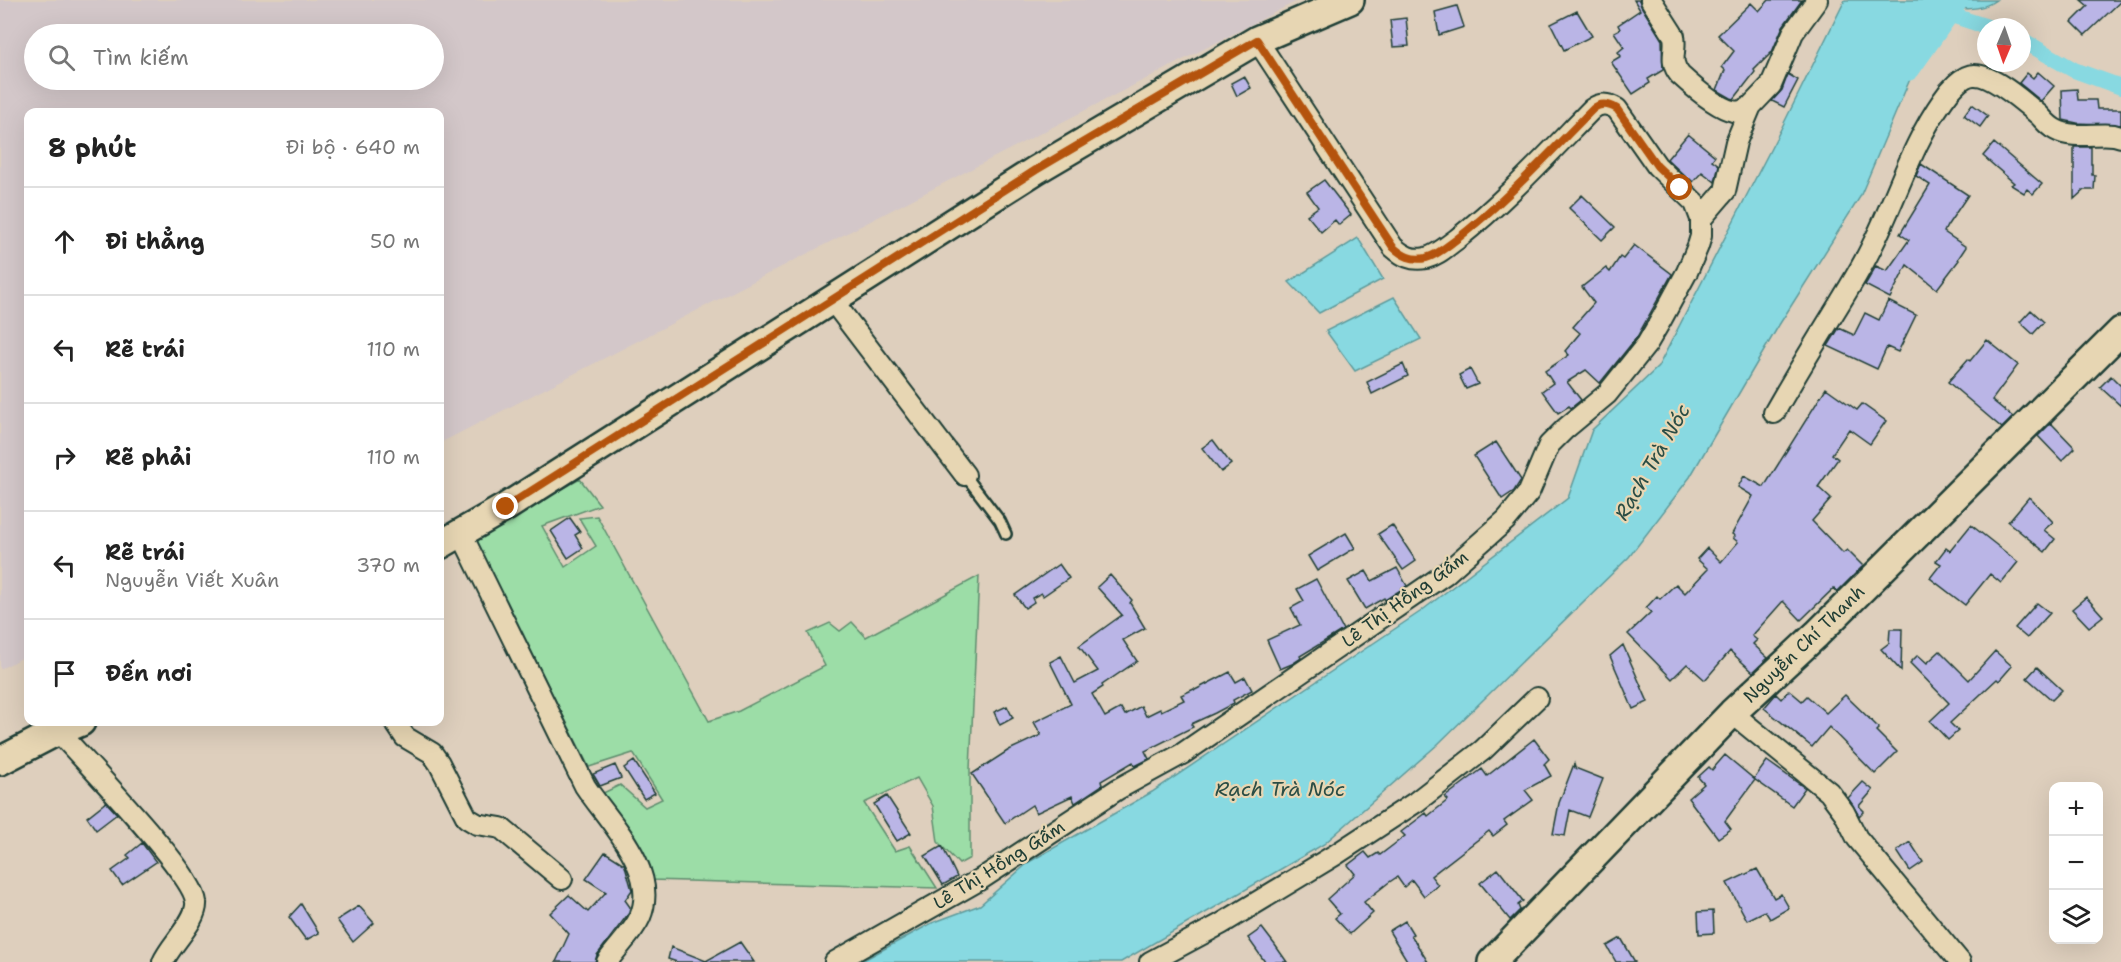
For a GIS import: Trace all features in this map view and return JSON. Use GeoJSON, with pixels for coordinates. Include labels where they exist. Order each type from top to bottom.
{"type":"FeatureCollection","features":[{"type":"Feature","properties":{"kind":"street"},"geometry":{"type":"LineString","coordinates":[[607,962],[641,915],[644,900],[641,873],[624,838],[599,808],[585,786],[450,539],[516,501],[1036,170],[1257,40],[1350,0]]}},
{"type":"Feature","properties":{"kind":"street"},"geometry":{"type":"LineString","coordinates":[[1651,0],[1674,36],[1672,55],[1680,75],[1716,103],[1733,112],[1745,110],[1751,106],[1771,85],[1793,33],[1817,0]]}},
{"type":"Feature","properties":{"kind":"street"},"geometry":{"type":"LineString","coordinates":[[1257,40],[1393,247],[1402,256],[1412,259],[1426,258],[1439,252],[1480,221],[1505,199],[1593,109],[1601,104],[1609,104],[1617,109],[1657,166],[1695,203],[1701,219],[1725,191],[1736,142],[1751,106]]}},
{"type":"Feature","properties":{"kind":"street"},"geometry":{"type":"LineString","coordinates":[[1774,412],[1856,278],[1935,111],[1961,81],[1969,75],[1977,75],[1995,83],[2058,131],[2121,137]]}},
{"type":"Feature","properties":{"kind":"street","name":"Lê Thị Hồng Gấm"},"geometry":{"type":"LineString","coordinates":[[835,962],[981,879],[1118,789],[1182,754],[1445,574],[1506,520],[1529,492],[1549,446],[1565,429],[1607,394],[1647,344],[1687,272],[1701,236],[1701,219]]}},
{"type":"Feature","properties":{"kind":"street"},"geometry":{"type":"LineString","coordinates":[[832,300],[965,475]]}},
{"type":"Feature","properties":{"kind":"street","name":"Nguyễn Chí Thanh"},"geometry":{"type":"LineString","coordinates":[[1492,962],[1732,712],[1817,634],[2121,331]]}},
{"type":"Feature","properties":{"kind":"street"},"geometry":{"type":"LineString","coordinates":[[1150,962],[1221,924],[1335,855],[1416,802],[1483,750],[1537,698]]}},
{"type":"Feature","properties":{"kind":"street"},"geometry":{"type":"LineString","coordinates":[[1732,712],[1829,792],[1844,812],[1857,838],[1960,962]]}},
{"type":"Feature","properties":{"kind":"street"},"geometry":{"type":"LineString","coordinates":[[0,761],[70,726],[194,892],[197,904],[193,916],[164,962]]}},
{"type":"Feature","properties":{"kind":"street"},"geometry":{"type":"LineString","coordinates":[[398,726],[405,737],[432,753],[440,763],[467,818],[477,824],[501,828],[562,879]]}},
{"type":"Feature","properties":{"kind":"lane"},"geometry":{"type":"LineString","coordinates":[[965,475],[1000,521],[1006,534]]}},
{"type":"Feature","properties":{"kind":"shaded area"},"geometry":{"type":"Polygon","coordinates":[[[0,0],[1299,0],[444,441],[444,108],[24,108],[24,657],[0,669],[0,0]]]}},
{"type":"Feature","properties":{"kind":"green space"},"geometry":{"type":"Polygon","coordinates":[[[580,479],[600,505],[542,526],[565,567],[596,546],[579,518],[597,516],[709,721],[739,711],[825,666],[808,633],[830,623],[840,631],[852,622],[866,637],[979,576],[970,769],[970,858],[959,864],[938,842],[933,806],[917,778],[864,803],[895,851],[910,846],[937,888],[650,880],[599,795],[620,785],[645,807],[662,799],[633,753],[589,767],[474,538],[580,479]]]}},
{"type":"Feature","properties":{"kind":"water","name":"Rạch Trà Nóc"},"geometry":{"type":"Polygon","coordinates":[[[1845,0],[1996,0],[1977,8],[1941,6],[1860,197],[1779,325],[1690,477],[1629,557],[1437,745],[1324,844],[1121,962],[860,962],[932,923],[980,905],[1029,862],[1152,792],[1420,612],[1568,498],[1592,430],[1658,367],[1845,0]]]}},
{"type":"Feature","properties":{"kind":"water"},"geometry":{"type":"Polygon","coordinates":[[[1358,238],[1383,279],[1319,313],[1289,282],[1358,238]]]}},
{"type":"Feature","properties":{"kind":"water"},"geometry":{"type":"Polygon","coordinates":[[[1394,297],[1421,339],[1355,371],[1326,331],[1394,297]]]}},
{"type":"Feature","properties":{"kind":"building"},"geometry":{"type":"Polygon","coordinates":[[[1634,0],[1639,0],[1662,40],[1663,70],[1648,79],[1650,83],[1633,94],[1611,62],[1621,56],[1618,52],[1624,47],[1614,32],[1620,29],[1618,25],[1640,10],[1634,0]]]}},
{"type":"Feature","properties":{"kind":"building"},"geometry":{"type":"Polygon","coordinates":[[[1769,0],[1802,0],[1783,26],[1772,52],[1754,70],[1755,72],[1734,99],[1731,98],[1717,90],[1725,70],[1722,67],[1734,51],[1718,35],[1751,3],[1759,11],[1769,0]]]}},
{"type":"Feature","properties":{"kind":"building"},"geometry":{"type":"Polygon","coordinates":[[[2081,0],[2121,1],[2085,35],[2072,22],[2088,6],[2081,0]]]}},
{"type":"Feature","properties":{"kind":"building"},"geometry":{"type":"Polygon","coordinates":[[[1457,6],[1464,27],[1439,35],[1435,12],[1457,6]]]}},
{"type":"Feature","properties":{"kind":"building"},"geometry":{"type":"Polygon","coordinates":[[[1577,11],[1592,36],[1564,50],[1551,24],[1577,11]]]}},
{"type":"Feature","properties":{"kind":"building"},"geometry":{"type":"Polygon","coordinates":[[[1406,18],[1409,46],[1393,47],[1390,20],[1406,18]]]}},
{"type":"Feature","properties":{"kind":"building"},"geometry":{"type":"Polygon","coordinates":[[[2038,72],[2054,86],[2041,101],[2019,83],[2027,73],[2033,78],[2038,72]]]}},
{"type":"Feature","properties":{"kind":"building"},"geometry":{"type":"Polygon","coordinates":[[[1788,74],[1798,80],[1784,107],[1772,101],[1782,90],[1788,74]]]}},
{"type":"Feature","properties":{"kind":"building"},"geometry":{"type":"Polygon","coordinates":[[[1244,76],[1251,88],[1237,96],[1231,83],[1244,76]]]}},
{"type":"Feature","properties":{"kind":"building"},"geometry":{"type":"Polygon","coordinates":[[[2077,89],[2078,100],[2096,100],[2097,109],[2121,109],[2121,125],[2063,120],[2062,90],[2077,89]]]}},
{"type":"Feature","properties":{"kind":"building"},"geometry":{"type":"Polygon","coordinates":[[[1972,104],[1988,116],[1980,127],[1964,115],[1972,104]]]}},
{"type":"Feature","properties":{"kind":"building"},"geometry":{"type":"Polygon","coordinates":[[[1688,134],[1715,156],[1712,160],[1719,165],[1715,182],[1702,172],[1693,182],[1667,159],[1688,134]]]}},
{"type":"Feature","properties":{"kind":"building"},"geometry":{"type":"Polygon","coordinates":[[[1994,143],[2042,184],[2033,194],[2027,189],[2024,193],[2011,185],[2014,183],[1983,156],[1994,143]]]}},
{"type":"Feature","properties":{"kind":"building"},"geometry":{"type":"Polygon","coordinates":[[[2074,147],[2091,147],[2092,175],[2095,175],[2094,190],[2084,190],[2074,199],[2074,147]]]}},
{"type":"Feature","properties":{"kind":"building"},"geometry":{"type":"Polygon","coordinates":[[[1921,164],[1968,195],[1944,232],[1966,247],[1937,289],[1907,265],[1890,298],[1865,285],[1876,266],[1887,271],[1909,240],[1900,234],[1930,185],[1916,176],[1921,164]]]}},
{"type":"Feature","properties":{"kind":"building"},"geometry":{"type":"Polygon","coordinates":[[[1324,180],[1351,215],[1339,225],[1335,220],[1321,232],[1307,215],[1318,207],[1307,192],[1324,180]]]}},
{"type":"Feature","properties":{"kind":"building"},"geometry":{"type":"Polygon","coordinates":[[[1582,195],[1615,227],[1602,240],[1569,208],[1582,195]]]}},
{"type":"Feature","properties":{"kind":"building"},"geometry":{"type":"Polygon","coordinates":[[[1634,245],[1672,274],[1637,337],[1600,383],[1586,370],[1567,382],[1581,400],[1571,408],[1569,406],[1558,413],[1542,391],[1553,383],[1545,371],[1569,355],[1565,351],[1580,333],[1573,327],[1594,303],[1582,287],[1606,268],[1610,272],[1620,257],[1623,259],[1634,245]]]}},
{"type":"Feature","properties":{"kind":"building"},"geometry":{"type":"Polygon","coordinates":[[[1888,301],[1916,315],[1898,352],[1887,347],[1877,369],[1828,346],[1839,328],[1854,335],[1865,313],[1879,320],[1888,301]]]}},
{"type":"Feature","properties":{"kind":"building"},"geometry":{"type":"Polygon","coordinates":[[[2031,310],[2044,322],[2033,334],[2020,322],[2031,310]]]}},
{"type":"Feature","properties":{"kind":"building"},"geometry":{"type":"Polygon","coordinates":[[[1987,340],[2018,365],[1992,400],[2013,417],[2002,428],[1948,382],[1968,359],[1970,361],[1987,340]]]}},
{"type":"Feature","properties":{"kind":"building"},"geometry":{"type":"Polygon","coordinates":[[[1403,364],[1408,376],[1372,394],[1367,382],[1403,364]]]}},
{"type":"Feature","properties":{"kind":"building"},"geometry":{"type":"Polygon","coordinates":[[[1470,369],[1478,384],[1466,389],[1459,375],[1470,369]]]}},
{"type":"Feature","properties":{"kind":"building"},"geometry":{"type":"Polygon","coordinates":[[[2111,376],[2121,386],[2121,406],[2100,387],[2111,376]]]}},
{"type":"Feature","properties":{"kind":"building"},"geometry":{"type":"Polygon","coordinates":[[[1826,388],[1857,410],[1862,404],[1886,421],[1870,444],[1849,429],[1832,454],[1838,459],[1818,487],[1831,499],[1812,521],[1843,553],[1847,550],[1863,566],[1837,592],[1834,588],[1801,620],[1783,601],[1752,636],[1757,640],[1753,644],[1768,658],[1753,672],[1730,651],[1705,680],[1687,664],[1672,679],[1628,634],[1651,612],[1646,608],[1657,596],[1660,599],[1676,584],[1685,593],[1708,569],[1697,559],[1707,548],[1721,562],[1738,542],[1732,534],[1753,496],[1738,487],[1744,476],[1764,487],[1826,388]]]}},
{"type":"Feature","properties":{"kind":"building"},"geometry":{"type":"Polygon","coordinates":[[[2051,423],[2075,448],[2062,461],[2038,436],[2051,423]]]}},
{"type":"Feature","properties":{"kind":"building"},"geometry":{"type":"Polygon","coordinates":[[[1213,440],[1231,464],[1221,472],[1202,448],[1213,440]]]}},
{"type":"Feature","properties":{"kind":"building"},"geometry":{"type":"Polygon","coordinates":[[[1496,442],[1521,480],[1514,491],[1502,499],[1474,456],[1496,442]]]}},
{"type":"Feature","properties":{"kind":"building"},"geometry":{"type":"Polygon","coordinates":[[[2029,497],[2053,522],[2044,530],[2055,539],[2045,552],[2008,522],[2029,497]]]}},
{"type":"Feature","properties":{"kind":"building"},"geometry":{"type":"Polygon","coordinates":[[[570,518],[580,532],[575,535],[583,548],[568,558],[551,531],[570,518]]]}},
{"type":"Feature","properties":{"kind":"building"},"geometry":{"type":"Polygon","coordinates":[[[1392,525],[1416,561],[1403,570],[1378,534],[1392,525]]]}},
{"type":"Feature","properties":{"kind":"building"},"geometry":{"type":"Polygon","coordinates":[[[1971,525],[2018,562],[2001,583],[1990,574],[1965,605],[1930,578],[1941,564],[1936,561],[1946,548],[1950,551],[1971,525]]]}},
{"type":"Feature","properties":{"kind":"building"},"geometry":{"type":"Polygon","coordinates":[[[1346,533],[1355,548],[1317,571],[1308,556],[1346,533]]]}},
{"type":"Feature","properties":{"kind":"building"},"geometry":{"type":"Polygon","coordinates":[[[1059,564],[1069,578],[1043,596],[1041,593],[1032,598],[1034,602],[1025,608],[1015,595],[1059,564]]]}},
{"type":"Feature","properties":{"kind":"building"},"geometry":{"type":"Polygon","coordinates":[[[1397,568],[1407,586],[1365,609],[1348,581],[1366,571],[1372,581],[1397,568]]]}},
{"type":"Feature","properties":{"kind":"building"},"geometry":{"type":"Polygon","coordinates":[[[1110,575],[1132,600],[1130,603],[1145,628],[1123,640],[1137,661],[1092,694],[1105,717],[1121,708],[1125,715],[1141,706],[1146,716],[1160,709],[1161,711],[1184,700],[1181,695],[1230,672],[1236,682],[1245,677],[1252,690],[1233,700],[1234,703],[1191,724],[1193,727],[1145,751],[1149,759],[1135,766],[1133,762],[1101,781],[1102,785],[1075,803],[1072,796],[1036,813],[1032,805],[1005,823],[972,774],[1009,750],[1041,735],[1034,722],[1071,704],[1050,662],[1061,656],[1075,683],[1098,671],[1079,646],[1122,615],[1097,587],[1110,575]]]}},
{"type":"Feature","properties":{"kind":"building"},"geometry":{"type":"Polygon","coordinates":[[[1316,579],[1343,630],[1300,656],[1301,658],[1292,664],[1280,669],[1267,640],[1300,625],[1291,608],[1304,601],[1297,589],[1316,579]]]}},
{"type":"Feature","properties":{"kind":"building"},"geometry":{"type":"Polygon","coordinates":[[[2086,597],[2103,616],[2089,627],[2072,609],[2086,597]]]}},
{"type":"Feature","properties":{"kind":"building"},"geometry":{"type":"Polygon","coordinates":[[[2037,603],[2050,613],[2027,638],[2015,628],[2037,603]]]}},
{"type":"Feature","properties":{"kind":"building"},"geometry":{"type":"Polygon","coordinates":[[[1890,629],[1902,629],[1901,671],[1881,649],[1889,643],[1890,629]]]}},
{"type":"Feature","properties":{"kind":"building"},"geometry":{"type":"Polygon","coordinates":[[[1623,645],[1648,702],[1633,709],[1610,656],[1623,645]]]}},
{"type":"Feature","properties":{"kind":"building"},"geometry":{"type":"Polygon","coordinates":[[[1940,651],[1969,680],[1995,651],[2012,666],[1999,681],[1997,679],[1950,723],[1958,731],[1948,740],[1930,721],[1949,703],[1910,663],[1918,655],[1927,663],[1940,651]]]}},
{"type":"Feature","properties":{"kind":"building"},"geometry":{"type":"Polygon","coordinates":[[[2037,667],[2062,690],[2052,700],[2027,678],[2037,667]]]}},
{"type":"Feature","properties":{"kind":"building"},"geometry":{"type":"Polygon","coordinates":[[[1789,690],[1802,701],[1807,696],[1826,713],[1845,695],[1879,728],[1876,731],[1897,752],[1875,774],[1829,727],[1812,747],[1764,708],[1776,694],[1781,699],[1789,690]]]}},
{"type":"Feature","properties":{"kind":"building"},"geometry":{"type":"Polygon","coordinates":[[[1007,706],[1013,718],[1000,725],[994,712],[1007,706]]]}},
{"type":"Feature","properties":{"kind":"building"},"geometry":{"type":"Polygon","coordinates":[[[1534,739],[1549,759],[1544,764],[1551,776],[1525,790],[1533,800],[1504,821],[1507,825],[1493,836],[1489,831],[1431,876],[1438,885],[1424,896],[1412,880],[1404,887],[1397,877],[1388,883],[1364,902],[1373,913],[1350,934],[1335,918],[1340,914],[1327,899],[1355,874],[1348,865],[1365,852],[1370,858],[1378,853],[1380,855],[1405,836],[1401,832],[1426,813],[1428,816],[1448,800],[1445,797],[1482,769],[1487,776],[1534,739]]]}},
{"type":"Feature","properties":{"kind":"building"},"geometry":{"type":"Polygon","coordinates":[[[1725,755],[1755,780],[1725,821],[1731,829],[1718,838],[1688,798],[1704,784],[1698,777],[1709,767],[1712,770],[1725,755]]]}},
{"type":"Feature","properties":{"kind":"building"},"geometry":{"type":"Polygon","coordinates":[[[634,761],[655,793],[644,799],[624,768],[634,761]]]}},
{"type":"Feature","properties":{"kind":"building"},"geometry":{"type":"Polygon","coordinates":[[[1767,761],[1805,788],[1792,806],[1754,779],[1767,761]]]}},
{"type":"Feature","properties":{"kind":"building"},"geometry":{"type":"Polygon","coordinates":[[[1574,764],[1575,768],[1603,779],[1588,817],[1570,810],[1565,836],[1553,834],[1559,803],[1574,764]]]}},
{"type":"Feature","properties":{"kind":"building"},"geometry":{"type":"Polygon","coordinates":[[[615,765],[621,778],[600,786],[593,774],[615,765]]]}},
{"type":"Feature","properties":{"kind":"building"},"geometry":{"type":"Polygon","coordinates":[[[1863,782],[1873,790],[1859,806],[1864,811],[1859,816],[1848,798],[1863,782]]]}},
{"type":"Feature","properties":{"kind":"building"},"geometry":{"type":"Polygon","coordinates":[[[887,796],[911,833],[897,841],[874,804],[887,796]]]}},
{"type":"Feature","properties":{"kind":"building"},"geometry":{"type":"Polygon","coordinates":[[[106,802],[117,814],[96,830],[87,817],[106,802]]]}},
{"type":"Feature","properties":{"kind":"building"},"geometry":{"type":"Polygon","coordinates":[[[1910,842],[1923,862],[1910,871],[1897,851],[1910,842]]]}},
{"type":"Feature","properties":{"kind":"building"},"geometry":{"type":"Polygon","coordinates":[[[142,843],[156,862],[122,885],[112,871],[130,858],[127,855],[142,843]]]}},
{"type":"Feature","properties":{"kind":"building"},"geometry":{"type":"Polygon","coordinates":[[[942,846],[957,877],[943,885],[925,856],[942,846]]]}},
{"type":"Feature","properties":{"kind":"building"},"geometry":{"type":"Polygon","coordinates":[[[605,852],[624,864],[626,869],[632,890],[625,900],[630,907],[629,913],[597,955],[595,962],[556,962],[569,934],[550,913],[569,895],[588,912],[606,892],[586,879],[605,852]]]}},
{"type":"Feature","properties":{"kind":"building"},"geometry":{"type":"Polygon","coordinates":[[[1498,869],[1523,901],[1518,905],[1520,910],[1510,920],[1480,883],[1498,869]]]}},
{"type":"Feature","properties":{"kind":"building"},"geometry":{"type":"Polygon","coordinates":[[[1757,869],[1774,898],[1781,894],[1789,908],[1770,919],[1765,911],[1747,920],[1727,883],[1757,869]]]}},
{"type":"Feature","properties":{"kind":"building"},"geometry":{"type":"Polygon","coordinates":[[[301,904],[319,933],[306,940],[289,917],[301,904]]]}},
{"type":"Feature","properties":{"kind":"building"},"geometry":{"type":"Polygon","coordinates":[[[359,906],[374,923],[353,942],[337,920],[359,906]]]}},
{"type":"Feature","properties":{"kind":"building"},"geometry":{"type":"Polygon","coordinates":[[[1713,911],[1714,933],[1699,934],[1698,912],[1713,911]]]}},
{"type":"Feature","properties":{"kind":"building"},"geometry":{"type":"Polygon","coordinates":[[[1405,921],[1428,962],[1408,962],[1389,931],[1405,921]]]}},
{"type":"Feature","properties":{"kind":"building"},"geometry":{"type":"Polygon","coordinates":[[[1262,928],[1287,962],[1265,962],[1248,938],[1262,928]]]}},
{"type":"Feature","properties":{"kind":"building"},"geometry":{"type":"Polygon","coordinates":[[[1621,938],[1635,962],[1616,962],[1607,946],[1621,938]]]}},
{"type":"Feature","properties":{"kind":"building"},"geometry":{"type":"Polygon","coordinates":[[[740,942],[754,962],[677,962],[668,959],[671,947],[706,961],[740,942]]]}},
{"type":"Feature","properties":{"kind":"waterway","name":"Rạch Trà Nóc"},"geometry":{"type":"LineString","coordinates":[[1907,67],[1954,0]]}},
{"type":"Feature","properties":{"kind":"waterway"},"geometry":{"type":"LineString","coordinates":[[1945,13],[1977,23]]}},
{"type":"Feature","properties":{"kind":"waterway"},"geometry":{"type":"LineString","coordinates":[[2031,45],[2074,70],[2121,87]]}},
{"type":"Feature","properties":{"kind":"route"},"geometry":{"type":"LineString","coordinates":[[506,507],[1036,170],[1257,40],[1393,247],[1402,256],[1412,259],[1426,258],[1439,252],[1480,221],[1505,199],[1596,106],[1601,104],[1609,104],[1617,109],[1657,166],[1680,188]]}}]}
